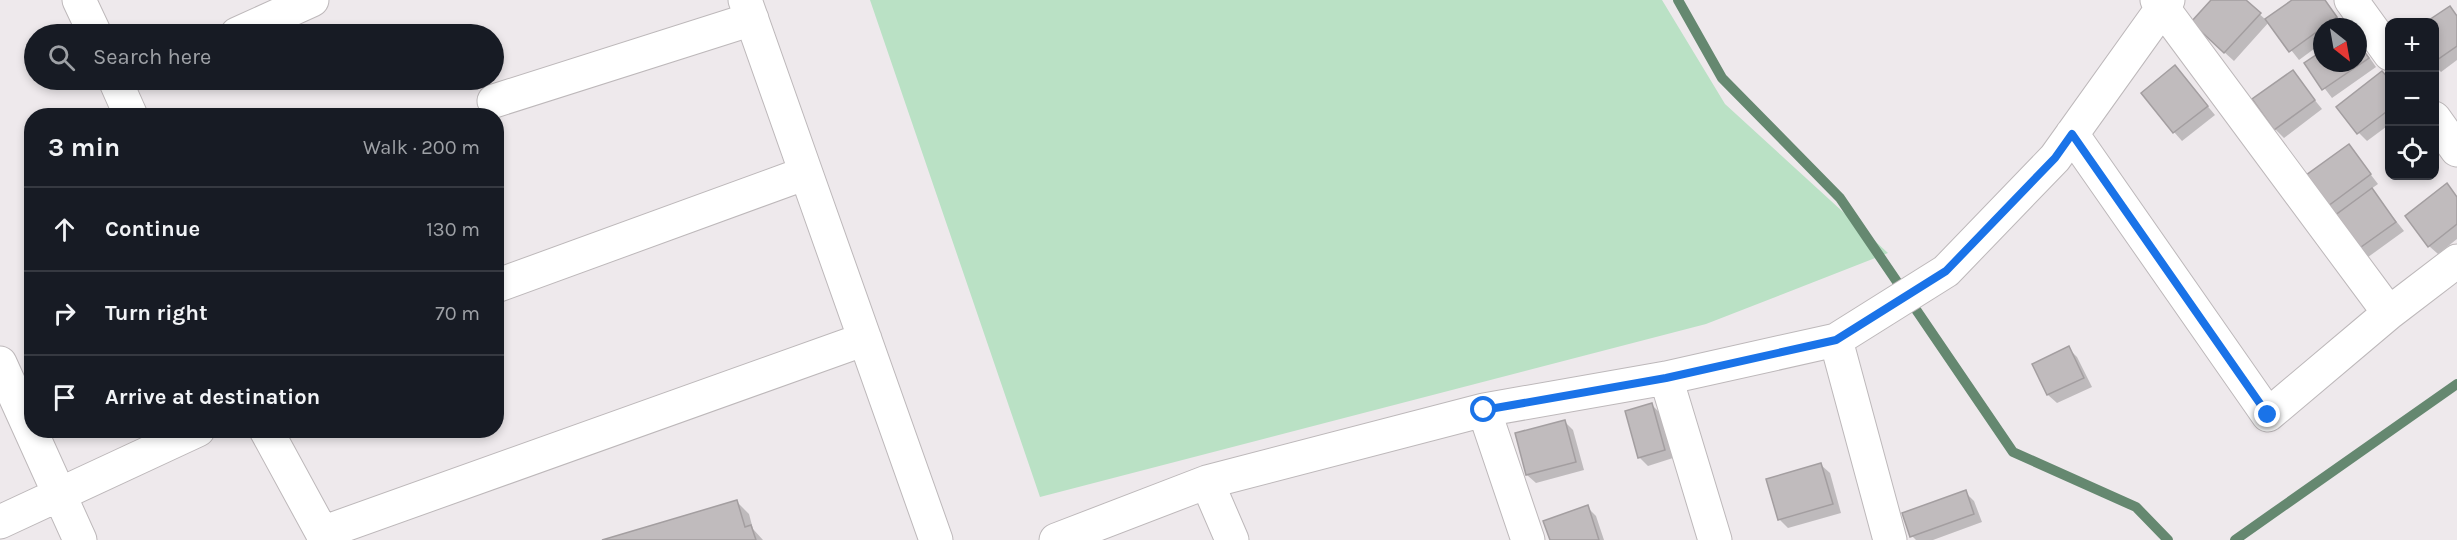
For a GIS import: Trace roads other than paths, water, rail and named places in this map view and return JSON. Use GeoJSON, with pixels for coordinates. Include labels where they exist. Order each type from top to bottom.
{"type":"FeatureCollection","features":[{"type":"Feature","properties":{"kind":"street"},"geometry":{"type":"LineString","coordinates":[[80,0],[91,24]]}},
{"type":"Feature","properties":{"kind":"street"},"geometry":{"type":"LineString","coordinates":[[259,24],[312,0]]}},
{"type":"Feature","properties":{"kind":"street"},"geometry":{"type":"LineString","coordinates":[[2351,0],[2385,47]]}},
{"type":"Feature","properties":{"kind":"street"},"geometry":{"type":"LineString","coordinates":[[1056,540],[1207,482],[1484,410],[1666,378],[1836,340],[1946,271],[2055,158],[2162,3],[2389,313]]}},
{"type":"Feature","properties":{"kind":"street"},"geometry":{"type":"LineString","coordinates":[[494,101],[748,9],[936,540]]}},
{"type":"Feature","properties":{"kind":"street"},"geometry":{"type":"LineString","coordinates":[[2439,125],[2457,150]]}},
{"type":"Feature","properties":{"kind":"street"},"geometry":{"type":"LineString","coordinates":[[2072,134],[2268,415],[2389,313],[2457,261]]}},
{"type":"Feature","properties":{"kind":"street"},"geometry":{"type":"LineString","coordinates":[[504,283],[806,173]]}},
{"type":"Feature","properties":{"kind":"street"},"geometry":{"type":"LineString","coordinates":[[270,438],[324,536],[865,339]]}},
{"type":"Feature","properties":{"kind":"street"},"geometry":{"type":"LineString","coordinates":[[1836,340],[1890,540]]}},
{"type":"Feature","properties":{"kind":"street"},"geometry":{"type":"LineString","coordinates":[[0,363],[24,418]]}},
{"type":"Feature","properties":{"kind":"street"},"geometry":{"type":"LineString","coordinates":[[1666,378],[1715,540]]}},
{"type":"Feature","properties":{"kind":"street"},"geometry":{"type":"LineString","coordinates":[[1484,410],[1528,540]]}},
{"type":"Feature","properties":{"kind":"street"},"geometry":{"type":"LineString","coordinates":[[33,438],[80,540]]}},
{"type":"Feature","properties":{"kind":"street"},"geometry":{"type":"LineString","coordinates":[[0,522],[181,438]]}},
{"type":"Feature","properties":{"kind":"street"},"geometry":{"type":"LineString","coordinates":[[1207,482],[1232,540]]}},
{"type":"Feature","properties":{"kind":"waterway"},"geometry":{"type":"LineString","coordinates":[[1678,0],[1722,78],[1840,198],[2013,452],[2136,507],[2168,540]]}},
{"type":"Feature","properties":{"kind":"waterway"},"geometry":{"type":"LineString","coordinates":[[2235,540],[2457,384]]}}]}
